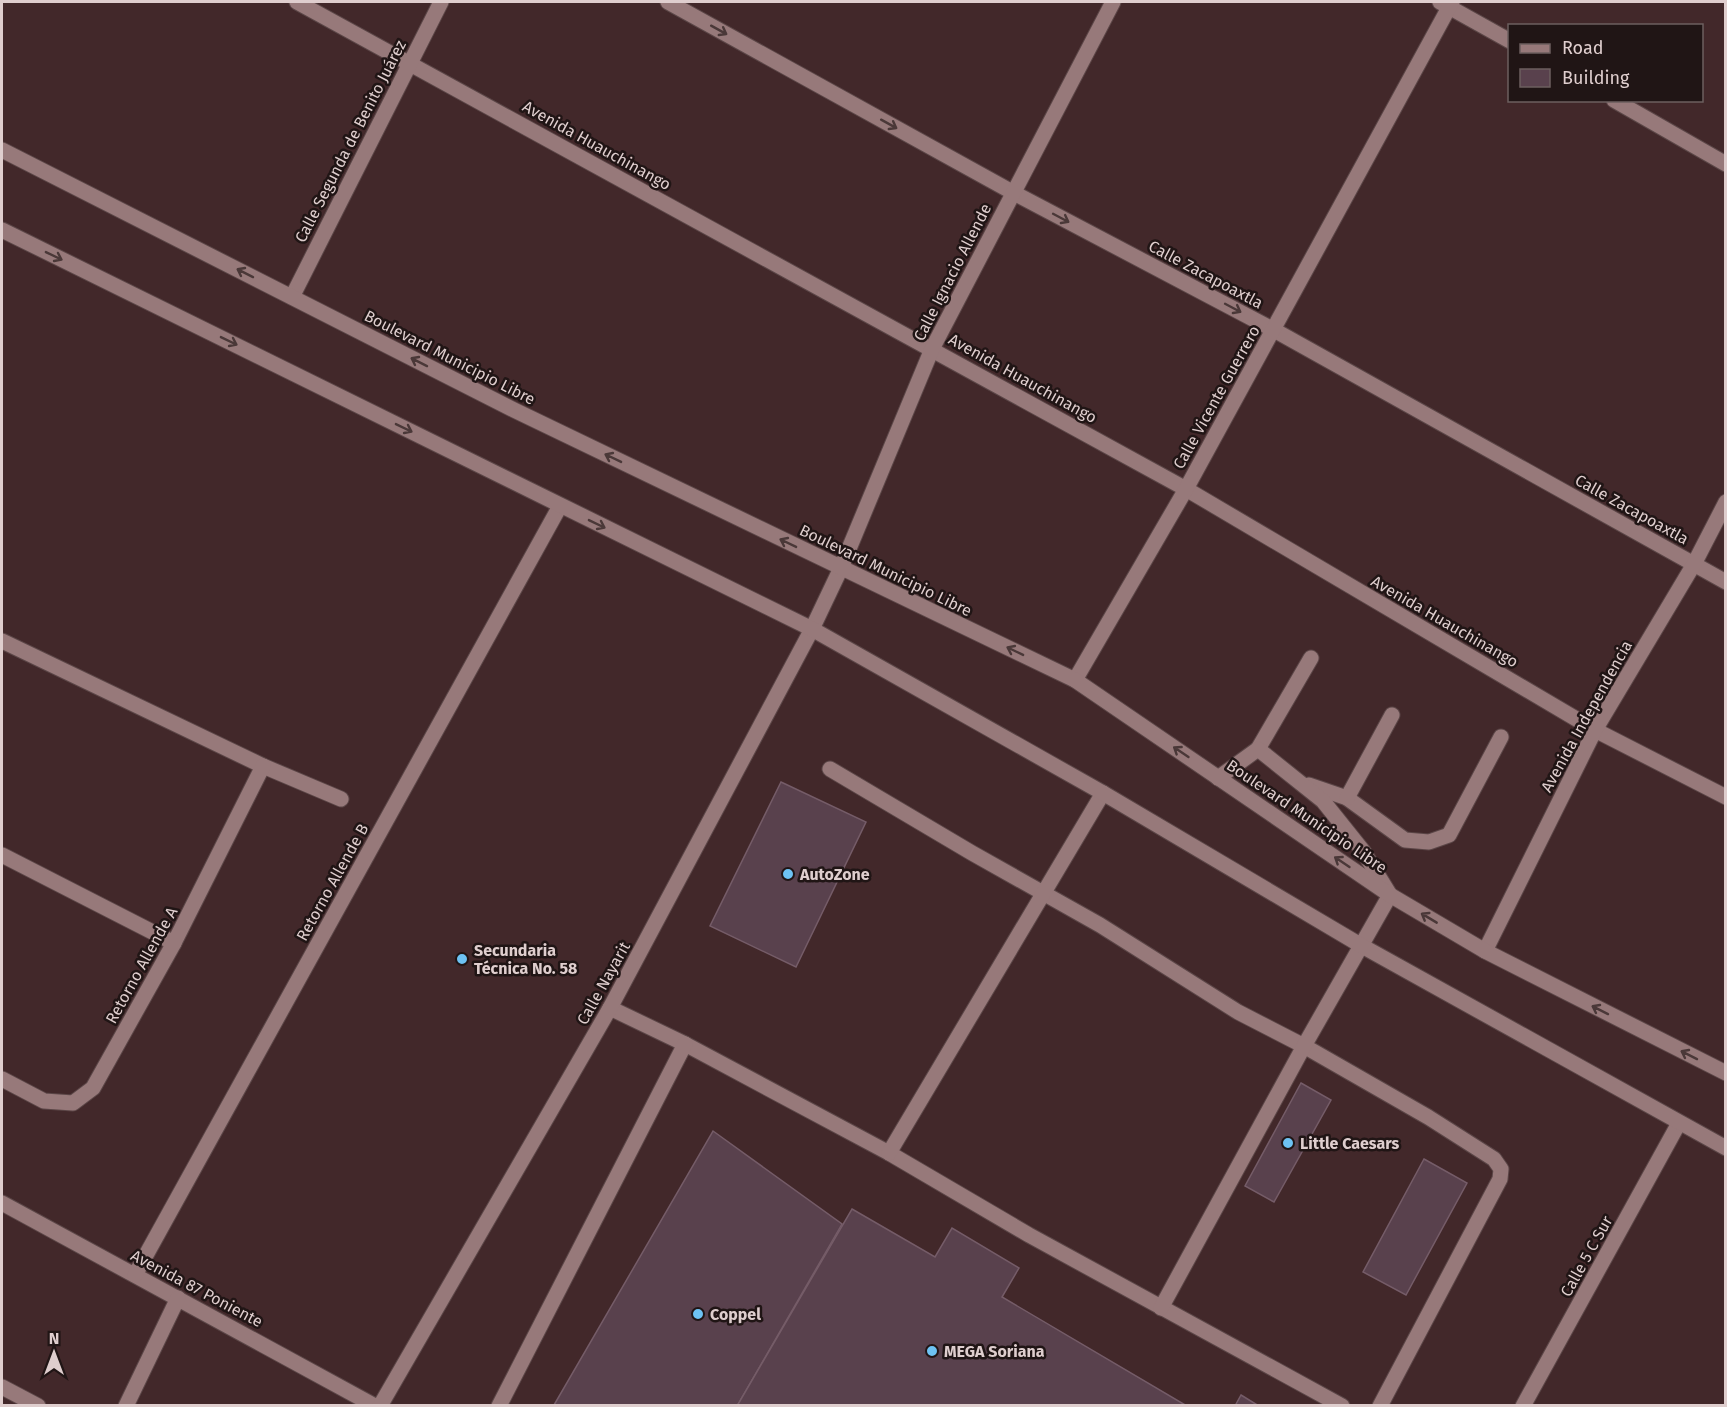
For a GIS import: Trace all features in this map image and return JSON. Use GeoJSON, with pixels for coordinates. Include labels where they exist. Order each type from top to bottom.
{"type":"FeatureCollection","features":[{"type":"Feature","properties":{"kind":"street","name":"Avenida Huauchinango"},"geometry":{"type":"LineString","coordinates":[[297,2],[1186,489],[1595,730],[1725,797]]}},
{"type":"Feature","properties":{"kind":"street","name":"Calle Segunda de Benito Juárez"},"geometry":{"type":"LineString","coordinates":[[292,297],[441,2]]}},
{"type":"Feature","properties":{"kind":"street","name":"Calle Zacapoaxtla"},"geometry":{"type":"LineString","coordinates":[[668,2],[1014,193],[1274,330],[1725,582]]}},
{"type":"Feature","properties":{"kind":"street","name":"Calle Ignacio Allende"},"geometry":{"type":"LineString","coordinates":[[841,568],[932,349],[1113,2]]}},
{"type":"Feature","properties":{"kind":"street"},"geometry":{"type":"LineString","coordinates":[[1447,3],[1508,40]]}},
{"type":"Feature","properties":{"kind":"street","name":"Calle Vicente Guerrero"},"geometry":{"type":"LineString","coordinates":[[1075,680],[1186,489],[1274,330],[1447,3]]}},
{"type":"Feature","properties":{"kind":"street"},"geometry":{"type":"LineString","coordinates":[[1617,102],[1725,164]]}},
{"type":"Feature","properties":{"kind":"street","name":"Boulevard Municipio Libre"},"geometry":{"type":"LineString","coordinates":[[2,150],[514,410],[1075,680],[1390,895],[1485,951],[1725,1073]]}},
{"type":"Feature","properties":{"kind":"street"},"geometry":{"type":"LineString","coordinates":[[2,230],[813,629],[1103,793],[1362,946],[1725,1148]]}},
{"type":"Feature","properties":{"kind":"street","name":"Avenida Independencia"},"geometry":{"type":"LineString","coordinates":[[1485,951],[1595,730],[1694,564],[1725,502]]}},
{"type":"Feature","properties":{"kind":"street","name":"Retorno Allende B"},"geometry":{"type":"LineString","coordinates":[[135,1275],[560,506]]}},
{"type":"Feature","properties":{"kind":"street","name":"Calle Nayarit"},"geometry":{"type":"LineString","coordinates":[[380,1406],[610,1008],[813,629],[841,568]]}},
{"type":"Feature","properties":{"kind":"street"},"geometry":{"type":"LineString","coordinates":[[2,641],[263,766],[341,799]]}},
{"type":"Feature","properties":{"kind":"street"},"geometry":{"type":"LineString","coordinates":[[1218,778],[1258,749],[1311,658]]}},
{"type":"Feature","properties":{"kind":"street"},"geometry":{"type":"LineString","coordinates":[[1347,798],[1392,715]]}},
{"type":"Feature","properties":{"kind":"street"},"geometry":{"type":"LineString","coordinates":[[1298,781],[1347,798],[1405,840],[1429,842],[1449,835],[1501,737]]}},
{"type":"Feature","properties":{"kind":"street"},"geometry":{"type":"LineString","coordinates":[[1161,1308],[1304,1046],[1390,895],[1363,851],[1323,801],[1258,749]]}},
{"type":"Feature","properties":{"kind":"street","name":"Retorno Allende A"},"geometry":{"type":"LineString","coordinates":[[2,1079],[44,1101],[72,1103],[93,1089],[174,943],[263,766]]}},
{"type":"Feature","properties":{"kind":"street"},"geometry":{"type":"LineString","coordinates":[[830,769],[972,854],[1100,925],[1238,1012],[1304,1046],[1428,1117],[1494,1159],[1501,1169],[1500,1179],[1380,1406]]}},
{"type":"Feature","properties":{"kind":"street"},"geometry":{"type":"LineString","coordinates":[[889,1153],[1103,793]]}},
{"type":"Feature","properties":{"kind":"street"},"geometry":{"type":"LineString","coordinates":[[2,855],[174,943]]}},
{"type":"Feature","properties":{"kind":"street"},"geometry":{"type":"LineString","coordinates":[[610,1008],[685,1044],[889,1153],[1019,1230],[1342,1406]]}},
{"type":"Feature","properties":{"kind":"street"},"geometry":{"type":"LineString","coordinates":[[499,1406],[685,1044]]}},
{"type":"Feature","properties":{"kind":"street","name":"Calle 5 C Sur"},"geometry":{"type":"LineString","coordinates":[[1523,1406],[1679,1123]]}},
{"type":"Feature","properties":{"kind":"street","name":"Avenida 87 Poniente"},"geometry":{"type":"LineString","coordinates":[[2,1203],[375,1406]]}},
{"type":"Feature","properties":{"kind":"street"},"geometry":{"type":"LineString","coordinates":[[126,1406],[178,1298]]}},
{"type":"Feature","properties":{"kind":"street"},"geometry":{"type":"LineString","coordinates":[[2,1387],[38,1406]]}},
{"type":"Feature","properties":{"kind":"building","name":"AutoZone"},"geometry":{"type":"Polygon","coordinates":[[[781,782],[866,822],[796,967],[710,926],[781,782]]]}},
{"type":"Feature","properties":{"kind":"building","name":"Little Caesars"},"geometry":{"type":"Polygon","coordinates":[[[1301,1083],[1331,1100],[1274,1202],[1245,1186],[1301,1083]]]}},
{"type":"Feature","properties":{"kind":"building","name":"Coppel"},"geometry":{"type":"Polygon","coordinates":[[[713,1131],[842,1224],[737,1406],[554,1405],[713,1131]]]}},
{"type":"Feature","properties":{"kind":"building"},"geometry":{"type":"Polygon","coordinates":[[[1424,1159],[1467,1183],[1406,1295],[1363,1272],[1424,1159]]]}},
{"type":"Feature","properties":{"kind":"building","name":"MEGA Soriana"},"geometry":{"type":"Polygon","coordinates":[[[852,1209],[935,1257],[952,1228],[1019,1268],[1002,1297],[1187,1406],[737,1406],[852,1209]]]}},
{"type":"Feature","properties":{"kind":"building"},"geometry":{"type":"Polygon","coordinates":[[[1241,1395],[1259,1406],[1235,1406],[1241,1395]]]}},
{"type":"Feature","properties":{"kind":"place","name":"AutoZone"},"geometry":{"type":"Point","coordinates":[788,874]}},
{"type":"Feature","properties":{"kind":"place","name":"Secundaria Técnica No. 58"},"geometry":{"type":"Point","coordinates":[462,959]}},
{"type":"Feature","properties":{"kind":"place","name":"Little Caesars"},"geometry":{"type":"Point","coordinates":[1288,1143]}},
{"type":"Feature","properties":{"kind":"place","name":"Coppel"},"geometry":{"type":"Point","coordinates":[698,1314]}},
{"type":"Feature","properties":{"kind":"place","name":"MEGA Soriana"},"geometry":{"type":"Point","coordinates":[932,1351]}}]}
